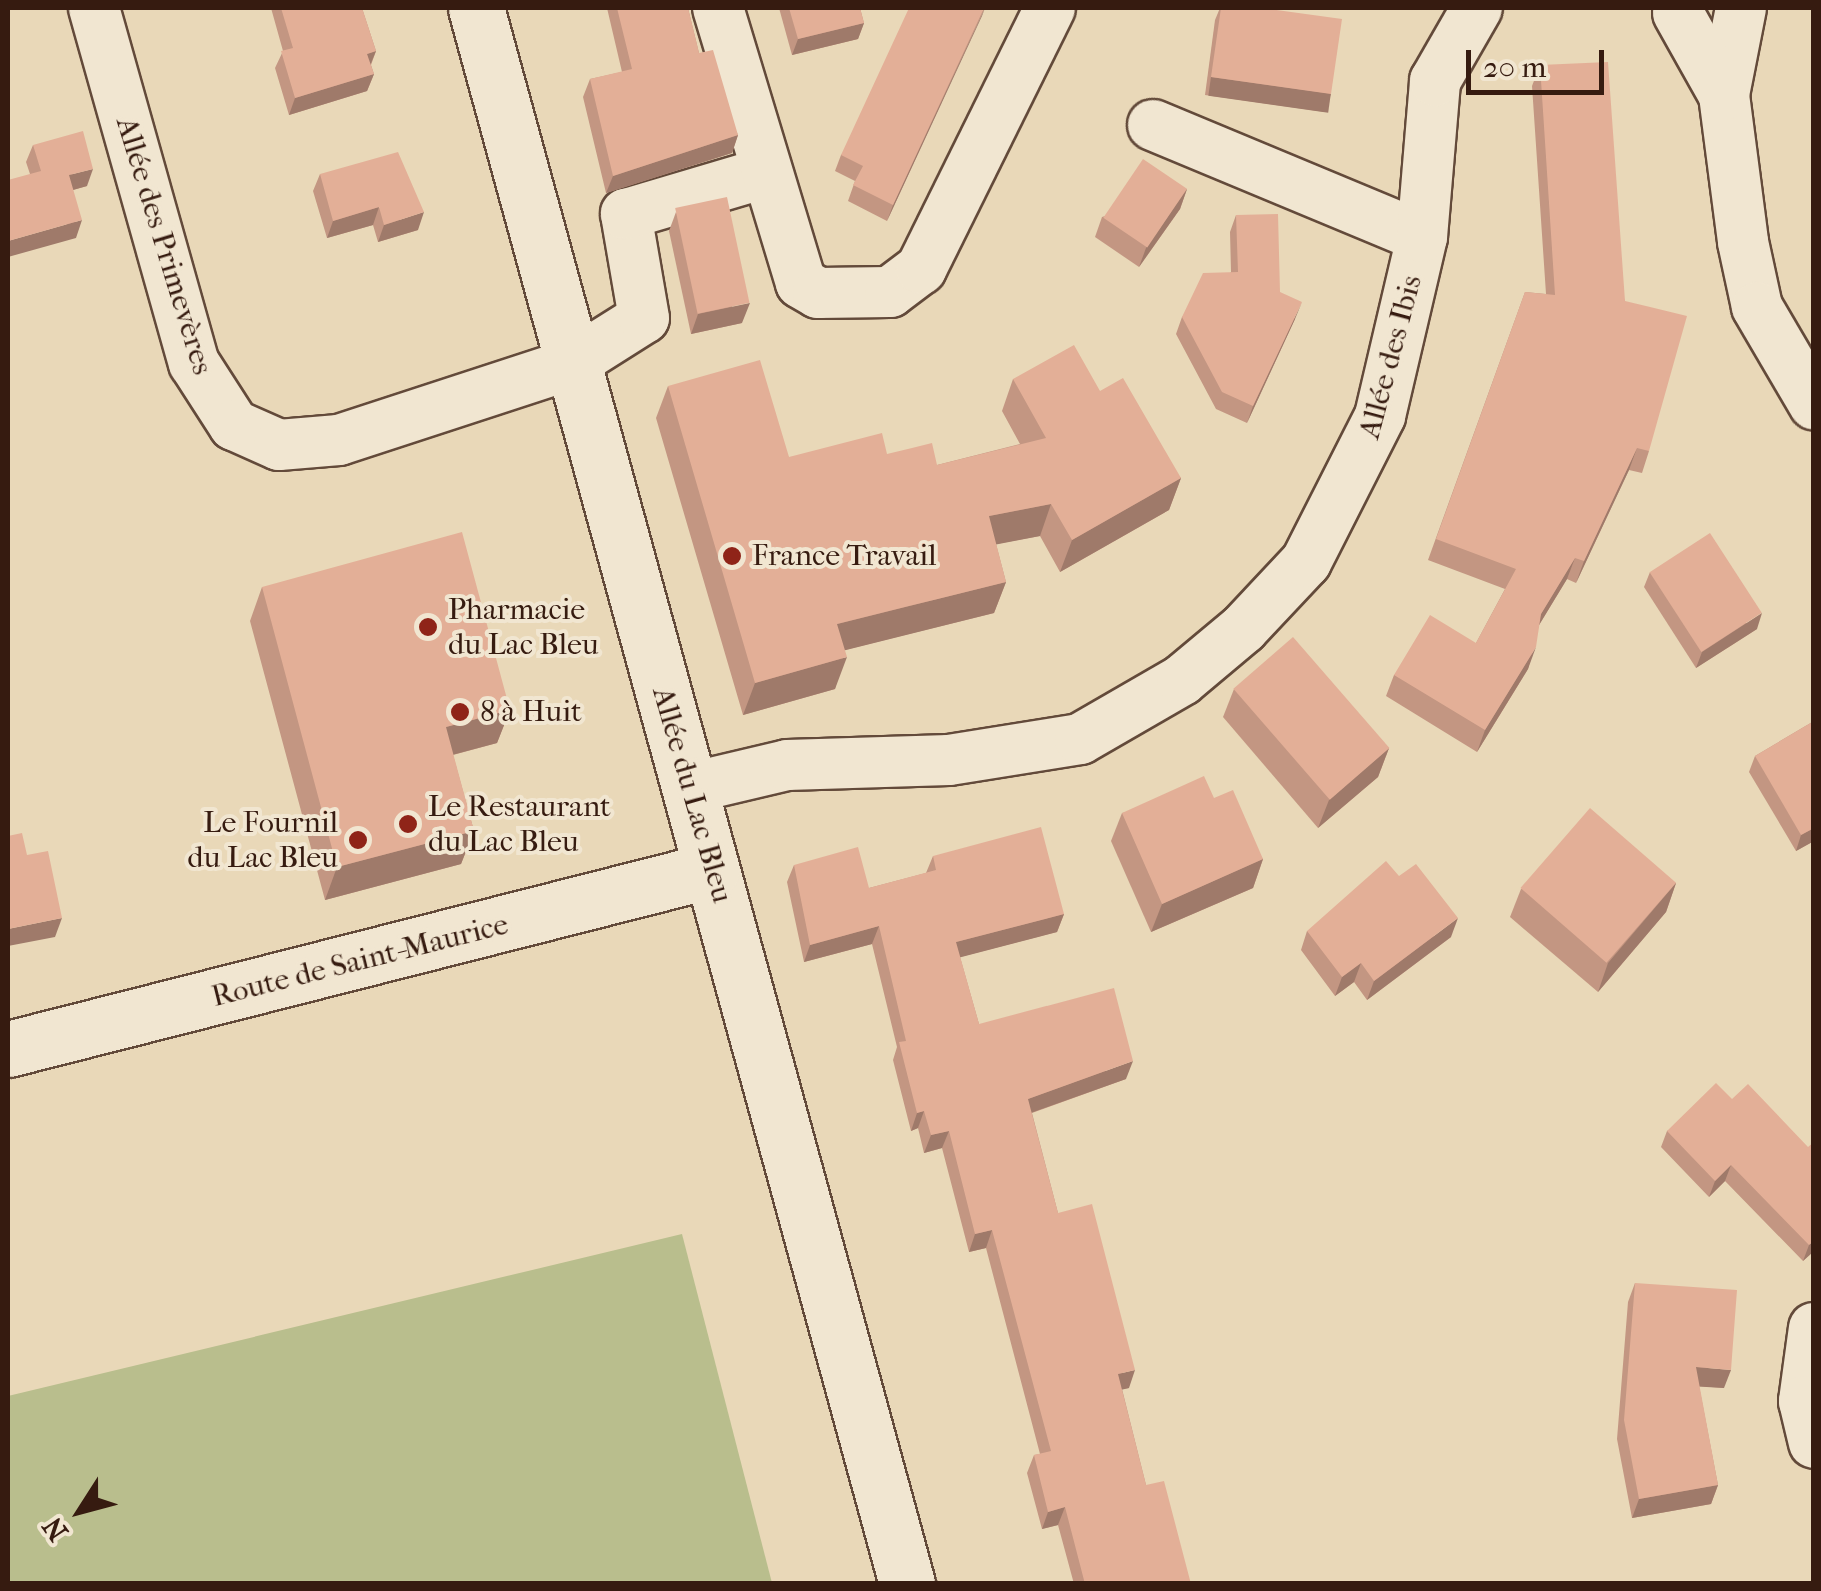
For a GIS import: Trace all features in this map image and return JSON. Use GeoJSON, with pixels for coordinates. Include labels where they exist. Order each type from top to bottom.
{"type":"FeatureCollection","features":[{"type":"Feature","properties":{"kind":"street","name":"Allée des Primevères"},"geometry":{"type":"LineString","coordinates":[[94,8],[194,363],[234,425],[306,447],[571,364],[644,318],[626,214],[764,173]]}},
{"type":"Feature","properties":{"kind":"street","name":"Allée du Lac Bleu"},"geometry":{"type":"LineString","coordinates":[[476,8],[907,1584]]}},
{"type":"Feature","properties":{"kind":"street"},"geometry":{"type":"LineString","coordinates":[[718,8],[764,173],[801,283],[818,294],[890,292],[921,269],[1050,8]]}},
{"type":"Feature","properties":{"kind":"street","name":"Allée des Ibis"},"geometry":{"type":"LineString","coordinates":[[690,788],[787,766],[1042,747],[1080,739],[1182,680],[1306,562],[1348,492],[1380,416],[1422,237],[1434,81],[1477,8]]}},
{"type":"Feature","properties":{"kind":"street"},"geometry":{"type":"LineString","coordinates":[[1675,10],[1704,23],[1740,8]]}},
{"type":"Feature","properties":{"kind":"street"},"geometry":{"type":"LineString","coordinates":[[1740,8],[1724,94],[1757,307],[1814,404]]}},
{"type":"Feature","properties":{"kind":"street"},"geometry":{"type":"LineString","coordinates":[[1675,10],[1724,94]]}},
{"type":"Feature","properties":{"kind":"street"},"geometry":{"type":"LineString","coordinates":[[1154,125],[1422,237]]}},
{"type":"Feature","properties":{"kind":"street","name":"Route de Saint-Maurice"},"geometry":{"type":"LineString","coordinates":[[8,1050],[712,870]]}},
{"type":"Feature","properties":{"kind":"street"},"geometry":{"type":"LineString","coordinates":[[1814,1328],[1804,1401],[1814,1443]]}},
{"type":"Feature","properties":{"kind":"green space"},"geometry":{"type":"Polygon","coordinates":[[[682,1234],[772,1583],[8,1583],[8,1396],[682,1234]]]}},
{"type":"Feature","properties":{"kind":"building"},"geometry":{"type":"Polygon","coordinates":[[[281,8],[362,8],[376,51],[367,54],[374,74],[295,98],[281,51],[293,48],[281,8]]]}},
{"type":"Feature","properties":{"kind":"building"},"geometry":{"type":"Polygon","coordinates":[[[617,8],[688,8],[699,53],[713,50],[738,135],[613,176],[590,79],[632,69],[617,8]]]}},
{"type":"Feature","properties":{"kind":"building"},"geometry":{"type":"Polygon","coordinates":[[[789,8],[860,8],[864,23],[798,39],[789,8]]]}},
{"type":"Feature","properties":{"kind":"building"},"geometry":{"type":"Polygon","coordinates":[[[909,8],[984,8],[893,205],[853,185],[863,166],[841,155],[909,8]]]}},
{"type":"Feature","properties":{"kind":"building"},"geometry":{"type":"Polygon","coordinates":[[[1221,8],[1262,8],[1342,19],[1331,94],[1211,77],[1221,8]]]}},
{"type":"Feature","properties":{"kind":"building"},"geometry":{"type":"Polygon","coordinates":[[[1608,62],[1625,301],[1687,316],[1649,451],[1637,448],[1584,561],[1575,558],[1541,614],[1536,647],[1485,730],[1394,675],[1430,615],[1476,643],[1516,569],[1436,539],[1525,292],[1555,295],[1540,65],[1608,62]]]}},
{"type":"Feature","properties":{"kind":"building"},"geometry":{"type":"Polygon","coordinates":[[[83,131],[93,169],[69,175],[82,220],[8,241],[8,180],[41,171],[33,145],[83,131]]]}},
{"type":"Feature","properties":{"kind":"building"},"geometry":{"type":"Polygon","coordinates":[[[398,152],[424,212],[384,225],[379,207],[333,221],[320,174],[398,152]]]}},
{"type":"Feature","properties":{"kind":"building"},"geometry":{"type":"Polygon","coordinates":[[[1143,159],[1187,189],[1147,247],[1103,218],[1143,159]]]}},
{"type":"Feature","properties":{"kind":"building"},"geometry":{"type":"Polygon","coordinates":[[[727,197],[749,303],[698,314],[675,208],[727,197]]]}},
{"type":"Feature","properties":{"kind":"building"},"geometry":{"type":"Polygon","coordinates":[[[1278,214],[1280,292],[1302,302],[1253,406],[1222,392],[1182,317],[1203,273],[1238,272],[1236,215],[1278,214]]]}},
{"type":"Feature","properties":{"kind":"building"},"geometry":{"type":"Polygon","coordinates":[[[1074,345],[1100,391],[1123,378],[1181,478],[1072,540],[1051,504],[989,516],[1006,582],[837,624],[847,657],[755,683],[668,386],[760,360],[789,457],[882,433],[887,454],[932,443],[937,465],[1046,438],[1013,379],[1074,345]]]}},
{"type":"Feature","properties":{"kind":"building"},"geometry":{"type":"Polygon","coordinates":[[[462,532],[510,710],[446,727],[474,831],[337,867],[262,587],[462,532]]]}},
{"type":"Feature","properties":{"kind":"building"},"geometry":{"type":"Polygon","coordinates":[[[1710,533],[1762,613],[1701,652],[1650,572],[1710,533]]]}},
{"type":"Feature","properties":{"kind":"building"},"geometry":{"type":"Polygon","coordinates":[[[1293,637],[1389,748],[1330,800],[1233,689],[1293,637]]]}},
{"type":"Feature","properties":{"kind":"building"},"geometry":{"type":"Polygon","coordinates":[[[1814,721],[1814,828],[1801,835],[1755,756],[1814,721]]]}},
{"type":"Feature","properties":{"kind":"building"},"geometry":{"type":"Polygon","coordinates":[[[1204,776],[1214,798],[1233,790],[1263,859],[1162,904],[1122,813],[1204,776]]]}},
{"type":"Feature","properties":{"kind":"building"},"geometry":{"type":"Polygon","coordinates":[[[1590,808],[1676,883],[1606,963],[1520,888],[1590,808]]]}},
{"type":"Feature","properties":{"kind":"building"},"geometry":{"type":"Polygon","coordinates":[[[1041,827],[1064,914],[956,942],[979,1024],[1114,988],[1133,1061],[1028,1099],[1058,1213],[1092,1204],[1135,1370],[1118,1374],[1146,1485],[1164,1481],[1191,1584],[1085,1584],[1065,1507],[1048,1512],[1034,1455],[1051,1451],[992,1230],[975,1234],[949,1131],[931,1135],[924,1111],[917,1113],[899,1042],[906,1041],[879,926],[810,945],[794,865],[858,847],[869,888],[936,870],[933,856],[1041,827]]]}},
{"type":"Feature","properties":{"kind":"building"},"geometry":{"type":"Polygon","coordinates":[[[22,833],[27,855],[48,851],[62,918],[8,929],[8,836],[22,833]]]}},
{"type":"Feature","properties":{"kind":"building"},"geometry":{"type":"Polygon","coordinates":[[[1386,861],[1399,876],[1416,864],[1458,918],[1374,981],[1361,963],[1342,977],[1307,931],[1386,861]]]}},
{"type":"Feature","properties":{"kind":"building"},"geometry":{"type":"Polygon","coordinates":[[[1716,1083],[1732,1099],[1748,1084],[1808,1147],[1814,1142],[1814,1240],[1809,1245],[1731,1165],[1715,1181],[1667,1131],[1716,1083]]]}},
{"type":"Feature","properties":{"kind":"building"},"geometry":{"type":"Polygon","coordinates":[[[1635,1283],[1737,1290],[1731,1370],[1696,1367],[1718,1485],[1639,1499],[1624,1420],[1635,1283]]]}},
{"type":"Feature","properties":{"kind":"place","name":"France Travail"},"geometry":{"type":"Point","coordinates":[732,556]}},
{"type":"Feature","properties":{"kind":"place","name":"Pharmacie du Lac Bleu"},"geometry":{"type":"Point","coordinates":[428,627]}},
{"type":"Feature","properties":{"kind":"place","name":"8 à Huit"},"geometry":{"type":"Point","coordinates":[460,712]}},
{"type":"Feature","properties":{"kind":"place","name":"Le Restaurant du Lac Bleu"},"geometry":{"type":"Point","coordinates":[408,824]}},
{"type":"Feature","properties":{"kind":"place","name":"Le Fournil du Lac Bleu"},"geometry":{"type":"Point","coordinates":[358,840]}}]}
